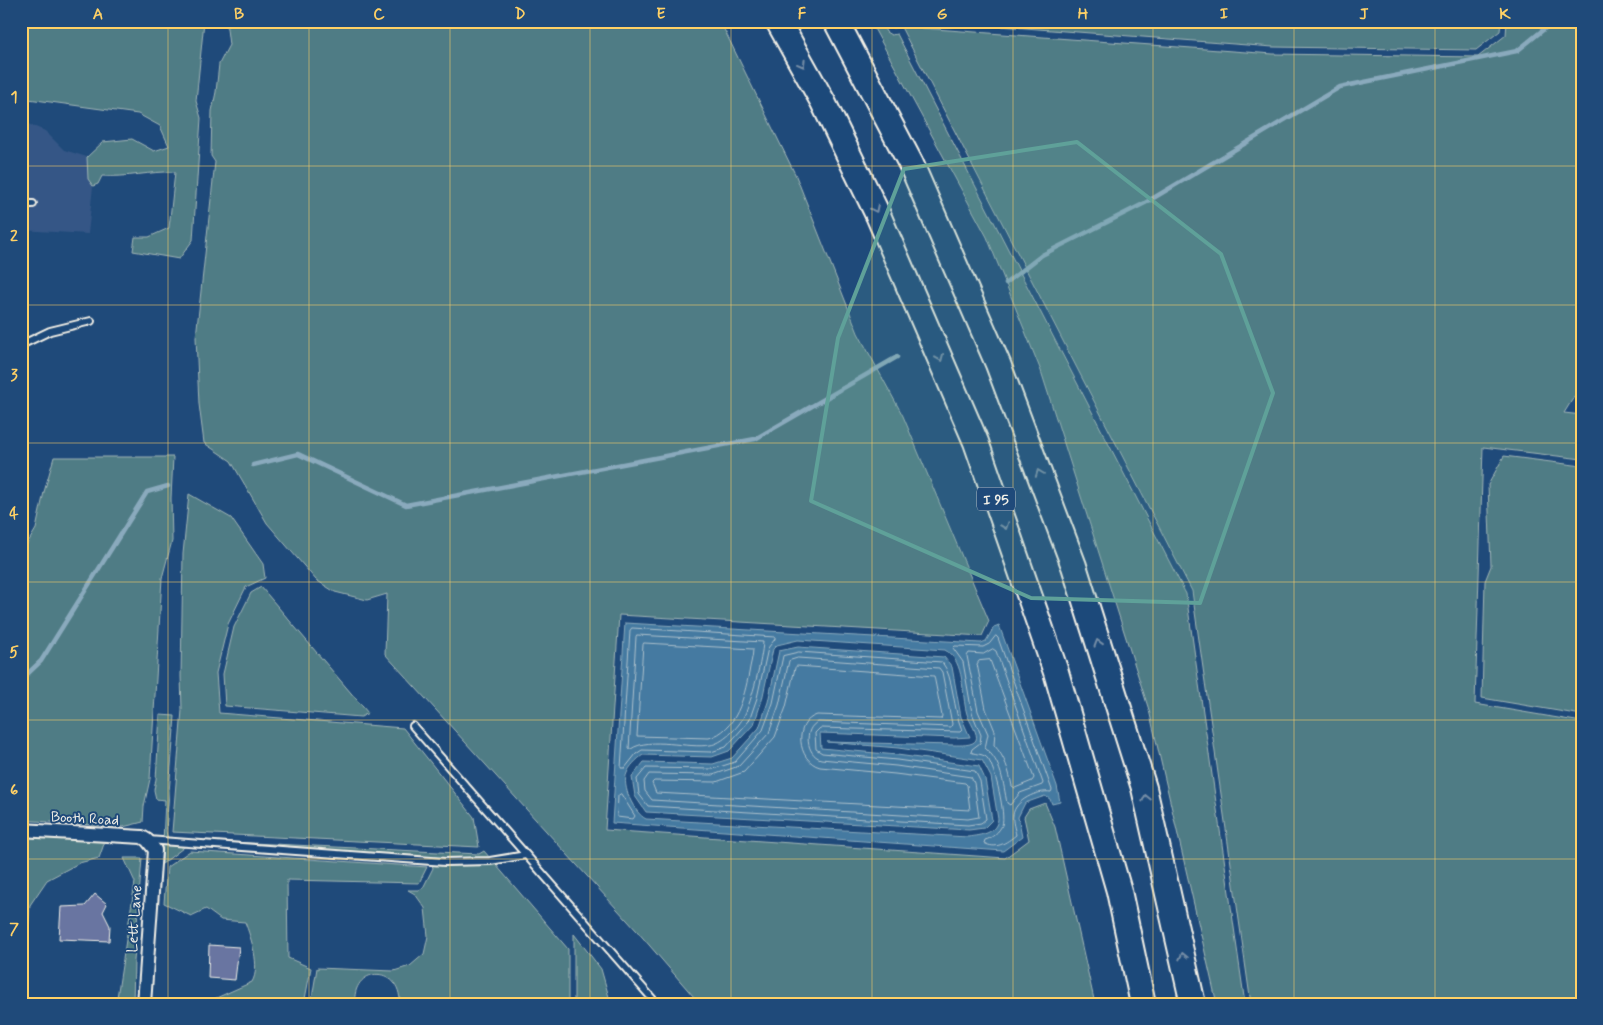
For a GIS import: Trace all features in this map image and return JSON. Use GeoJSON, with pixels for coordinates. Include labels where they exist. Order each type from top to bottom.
{"type":"FeatureCollection","features":[{"type":"Feature","properties":{"kind":"highway","name":"I 95"},"geometry":{"type":"LineString","coordinates":[[778,21],[823,102],[878,215],[976,442],[1056,672],[1119,891],[1143,1004]]}},
{"type":"Feature","properties":{"kind":"highway"},"geometry":{"type":"LineString","coordinates":[[836,21],[915,173],[998,364],[1074,566],[1144,788],[1193,1004]]}},
{"type":"Feature","properties":{"kind":"street","name":"Booth Road"},"geometry":{"type":"LineString","coordinates":[[21,830],[142,837],[147,840]]}},
{"type":"Feature","properties":{"kind":"street","name":"Lett Lane"},"geometry":{"type":"LineString","coordinates":[[144,1004],[155,850],[147,840]]}},
{"type":"Feature","properties":{"kind":"lane"},"geometry":{"type":"LineString","coordinates":[[21,204],[33,204]]}},
{"type":"Feature","properties":{"kind":"lane"},"geometry":{"type":"LineString","coordinates":[[21,345],[50,331],[91,321]]}},
{"type":"Feature","properties":{"kind":"lane"},"geometry":{"type":"LineString","coordinates":[[413,726],[657,1004]]}},
{"type":"Feature","properties":{"kind":"lane"},"geometry":{"type":"LineString","coordinates":[[147,840],[445,862],[490,861],[526,855]]}},
{"type":"Feature","properties":{"kind":"highlighted area"},"geometry":{"type":"Polygon","coordinates":[[[1077,142],[1221,254],[1273,393],[1200,603],[1031,598],[811,501],[838,338],[904,169],[1077,142]]]}},
{"type":"Feature","properties":{"kind":"shaded area"},"geometry":{"type":"Polygon","coordinates":[[[21,121],[45,131],[64,150],[87,157],[88,179],[93,186],[88,234],[21,230],[21,121]]]}},
{"type":"Feature","properties":{"kind":"green space"},"geometry":{"type":"Polygon","coordinates":[[[21,21],[204,21],[196,101],[201,118],[193,240],[179,259],[133,251],[135,237],[149,237],[169,228],[175,172],[102,176],[98,184],[93,186],[88,179],[87,157],[103,142],[132,139],[154,151],[169,146],[160,126],[138,114],[21,98],[21,21]]]}},
{"type":"Feature","properties":{"kind":"green space"},"geometry":{"type":"Polygon","coordinates":[[[226,21],[720,21],[796,176],[858,333],[903,416],[989,621],[982,636],[619,615],[605,830],[1005,858],[1029,840],[1024,817],[1029,809],[1045,803],[1055,827],[1095,1004],[700,1004],[637,931],[385,654],[387,594],[367,600],[335,592],[316,580],[267,523],[231,461],[204,443],[199,404],[196,337],[215,162],[211,156],[212,111],[219,64],[229,45],[226,21]]]}},
{"type":"Feature","properties":{"kind":"green space"},"geometry":{"type":"Polygon","coordinates":[[[870,21],[880,21],[886,32],[891,35],[897,34],[1186,594],[1245,1004],[1217,1004],[1149,710],[1041,371],[987,237],[870,21]]]}},
{"type":"Feature","properties":{"kind":"green space"},"geometry":{"type":"Polygon","coordinates":[[[888,21],[926,21],[921,28],[1273,54],[1478,57],[1506,35],[1507,21],[1582,21],[1582,384],[1564,413],[1582,415],[1582,459],[1483,447],[1475,704],[1582,722],[1582,1004],[1251,1004],[1192,591],[901,27],[892,28],[888,21]]]}},
{"type":"Feature","properties":{"kind":"green space"},"geometry":{"type":"Polygon","coordinates":[[[934,21],[1403,21],[1489,23],[1490,21],[1501,21],[1500,31],[1476,50],[1273,47],[934,21]]]}},
{"type":"Feature","properties":{"kind":"green space"},"geometry":{"type":"Polygon","coordinates":[[[1504,456],[1582,466],[1582,715],[1482,698],[1485,581],[1491,566],[1488,485],[1504,456]]]}},
{"type":"Feature","properties":{"kind":"green space"},"geometry":{"type":"Polygon","coordinates":[[[54,457],[173,457],[171,498],[172,541],[162,578],[150,779],[144,806],[143,822],[123,827],[21,820],[21,554],[36,529],[54,457]]]}},
{"type":"Feature","properties":{"kind":"green space"},"geometry":{"type":"Polygon","coordinates":[[[189,494],[231,518],[263,564],[265,578],[246,587],[228,624],[216,673],[219,713],[403,728],[474,817],[479,847],[172,832],[182,710],[183,554],[189,494]]]}},
{"type":"Feature","properties":{"kind":"green space"},"geometry":{"type":"Polygon","coordinates":[[[261,587],[368,713],[361,717],[225,706],[223,674],[234,627],[251,593],[261,587]]]}},
{"type":"Feature","properties":{"kind":"green space"},"geometry":{"type":"Polygon","coordinates":[[[160,715],[175,716],[166,831],[170,839],[479,854],[484,851],[568,949],[568,1004],[400,1004],[398,991],[393,981],[385,976],[376,974],[368,976],[360,982],[356,991],[355,1004],[311,1004],[317,968],[394,971],[410,966],[424,954],[428,936],[425,908],[415,894],[408,890],[423,888],[433,868],[431,861],[187,845],[162,864],[165,800],[156,799],[154,790],[160,715]]]}},
{"type":"Feature","properties":{"kind":"green space"},"geometry":{"type":"Polygon","coordinates":[[[21,836],[105,841],[99,858],[79,863],[47,880],[30,905],[27,946],[21,962],[21,836]]]}},
{"type":"Feature","properties":{"kind":"green space"},"geometry":{"type":"Polygon","coordinates":[[[190,851],[427,867],[419,883],[287,880],[288,958],[311,968],[304,1004],[197,1004],[205,1003],[252,982],[256,969],[252,944],[245,922],[221,920],[206,909],[191,916],[164,903],[167,867],[190,851]]]}},
{"type":"Feature","properties":{"kind":"green space"},"geometry":{"type":"Polygon","coordinates":[[[124,858],[142,858],[134,961],[133,1004],[116,1004],[135,882],[124,858]]]}},
{"type":"Feature","properties":{"kind":"green space"},"geometry":{"type":"Polygon","coordinates":[[[574,934],[601,969],[611,1004],[574,1004],[574,934]]]}},
{"type":"Feature","properties":{"kind":"water"},"geometry":{"type":"Polygon","coordinates":[[[625,623],[981,643],[986,641],[994,627],[999,625],[1057,786],[1060,802],[1052,804],[1050,799],[1045,796],[1025,803],[1018,817],[1022,837],[1003,851],[612,823],[625,623]],[[798,640],[777,645],[773,649],[762,700],[754,724],[729,751],[712,757],[643,755],[627,773],[626,785],[630,799],[641,816],[646,819],[968,837],[987,833],[994,828],[998,819],[991,777],[982,760],[898,748],[827,742],[959,745],[974,742],[977,737],[967,714],[960,670],[952,655],[945,650],[798,640]]]}},
{"type":"Feature","properties":{"kind":"water"},"geometry":{"type":"Polygon","coordinates":[[[798,647],[944,657],[952,667],[961,717],[970,737],[820,733],[821,748],[897,755],[979,766],[985,779],[992,820],[984,828],[969,830],[646,812],[635,796],[632,777],[644,762],[713,764],[732,758],[759,728],[768,702],[779,651],[798,647]]]}},
{"type":"Feature","properties":{"kind":"building"},"geometry":{"type":"Polygon","coordinates":[[[95,894],[107,904],[103,912],[110,926],[109,941],[59,939],[61,907],[85,906],[95,894]]]}},
{"type":"Feature","properties":{"kind":"building"},"geometry":{"type":"Polygon","coordinates":[[[209,945],[239,947],[235,980],[208,978],[209,945]]]}},
{"type":"Feature","properties":{"kind":"waterway"},"geometry":{"type":"LineString","coordinates":[[1006,283],[1042,255],[1145,203],[1340,87],[1517,51],[1554,21]]}},
{"type":"Feature","properties":{"kind":"waterway"},"geometry":{"type":"LineString","coordinates":[[253,465],[298,454],[406,505],[755,439],[897,357]]}},
{"type":"Feature","properties":{"kind":"waterway"},"geometry":{"type":"LineString","coordinates":[[21,680],[41,661],[147,492],[168,486]]}}]}
